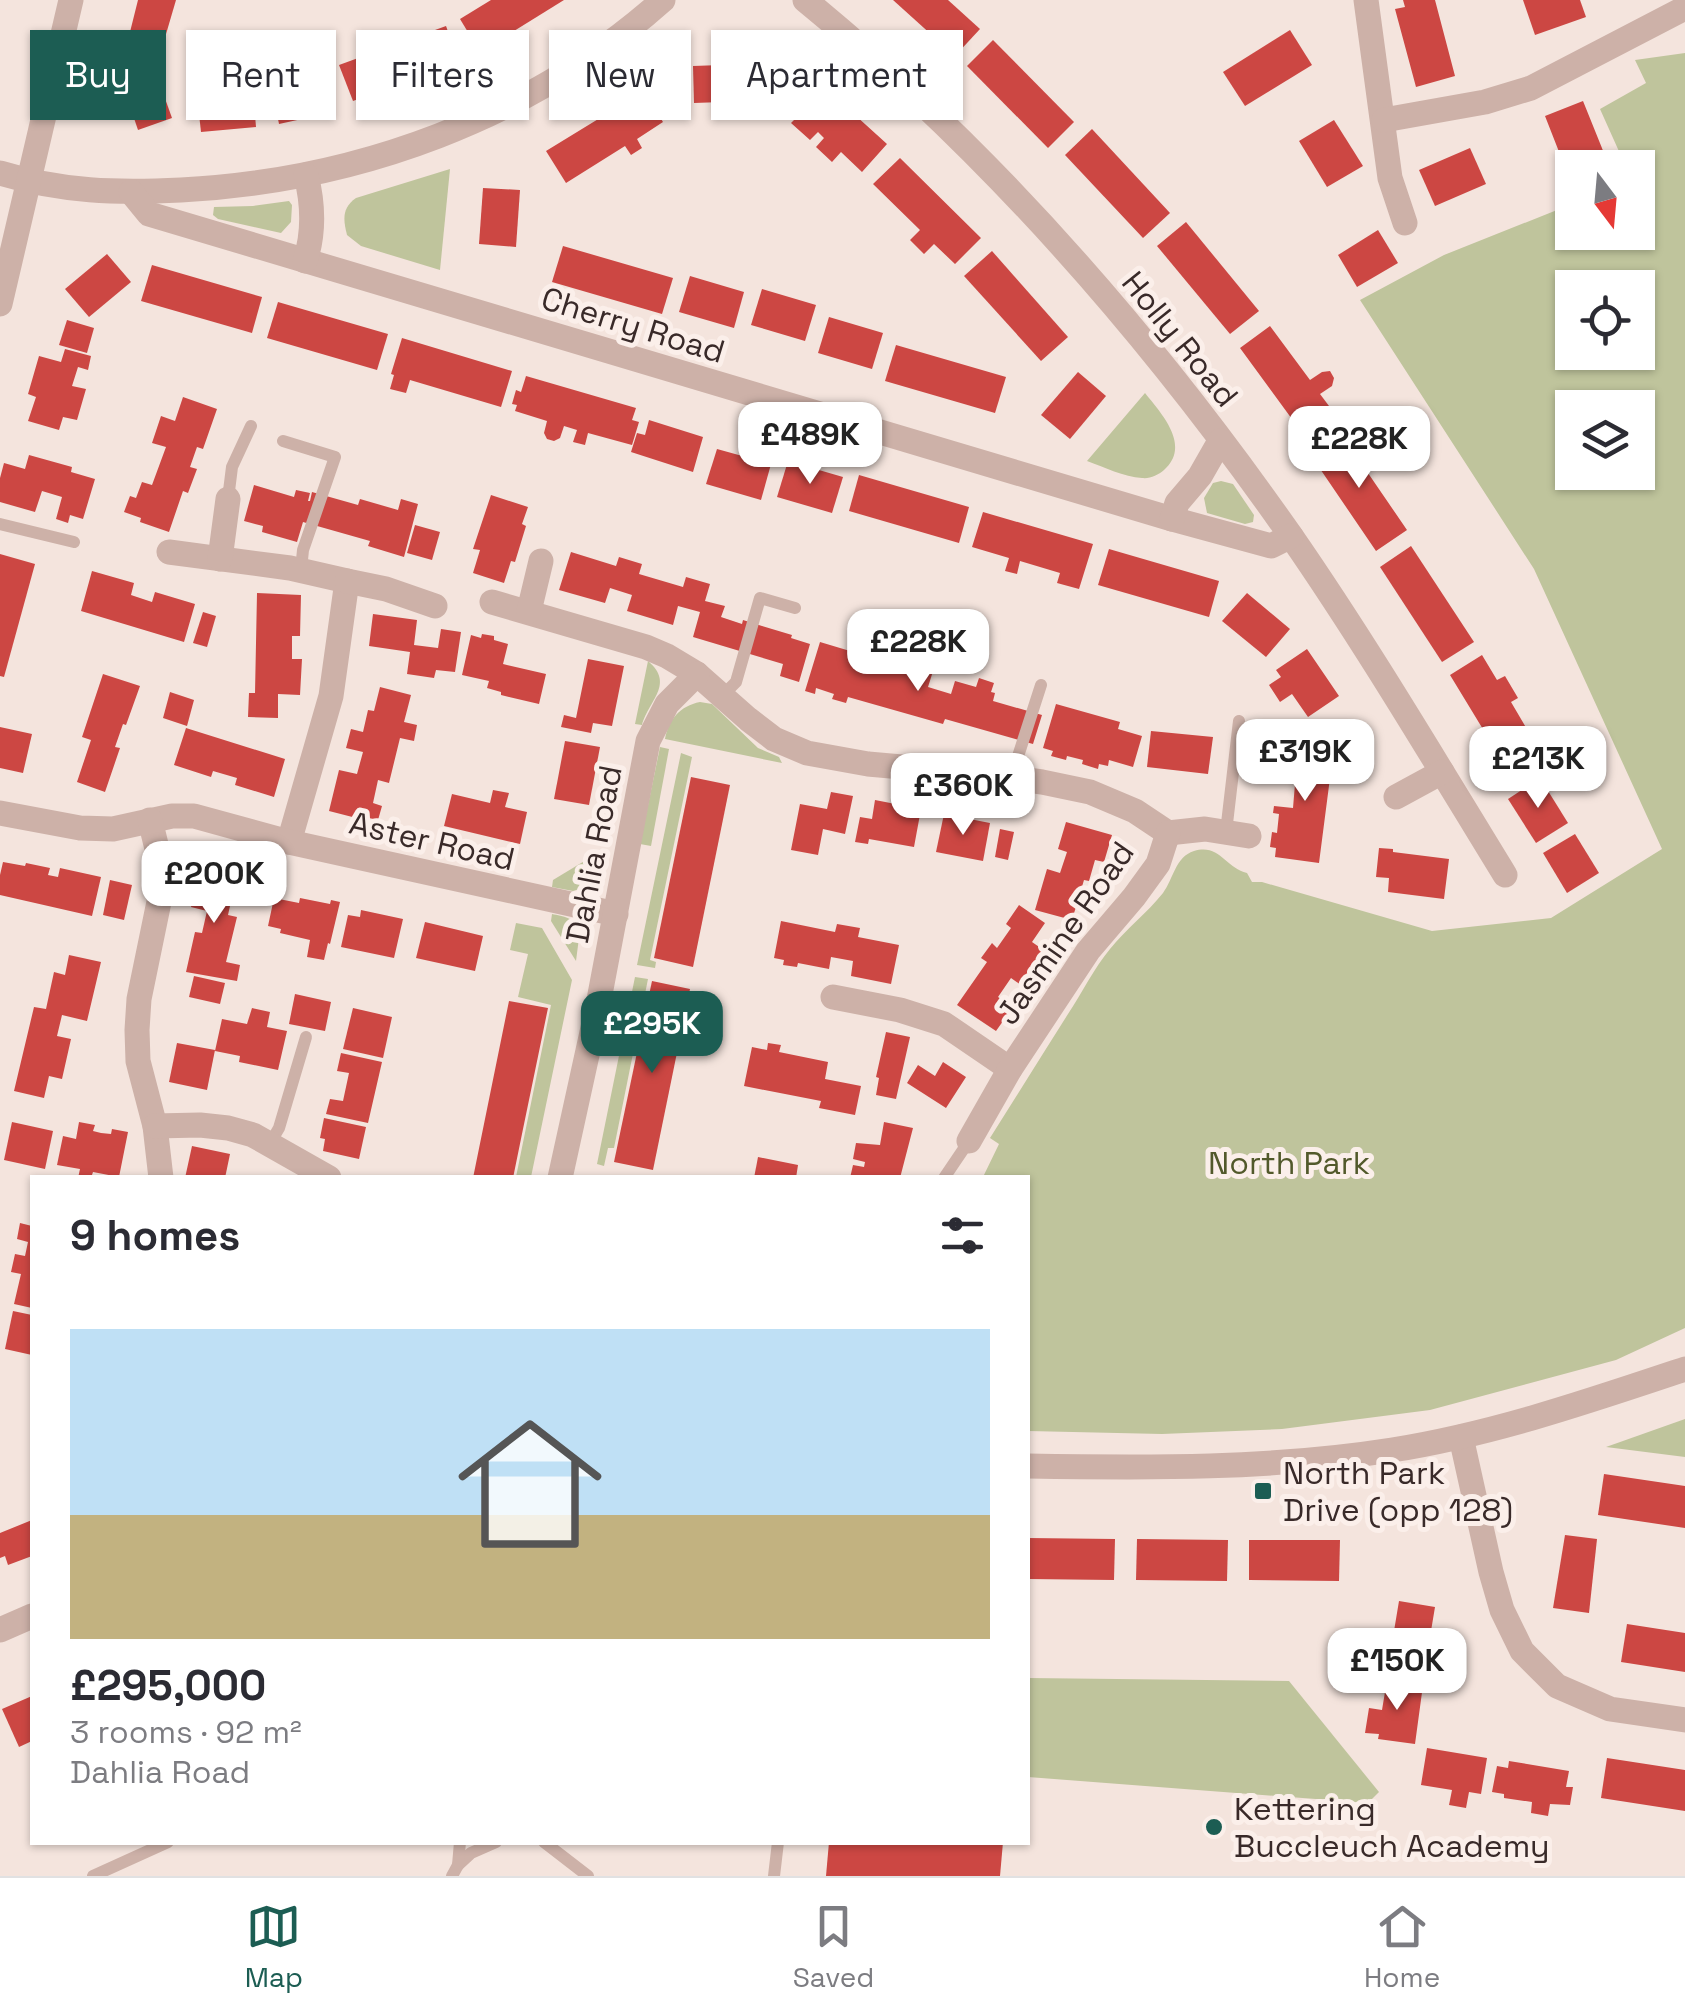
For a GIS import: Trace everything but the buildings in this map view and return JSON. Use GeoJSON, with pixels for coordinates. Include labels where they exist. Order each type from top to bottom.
{"type":"FeatureCollection","features":[{"type":"Feature","properties":{"kind":"street"},"geometry":{"type":"LineString","coordinates":[[0,304],[71,0]]}},
{"type":"Feature","properties":{"kind":"street"},"geometry":{"type":"LineString","coordinates":[[0,174],[89,192],[131,192],[232,187],[306,175],[372,158],[437,137],[505,108],[597,54],[663,0]]}},
{"type":"Feature","properties":{"kind":"street","name":"Holly Road"},"geometry":{"type":"LineString","coordinates":[[805,0],[946,125],[1134,328],[1290,536],[1397,698],[1505,874]]}},
{"type":"Feature","properties":{"kind":"street"},"geometry":{"type":"LineString","coordinates":[[1366,0],[1390,178],[1405,223]]}},
{"type":"Feature","properties":{"kind":"street"},"geometry":{"type":"LineString","coordinates":[[1384,120],[1485,102],[1531,88],[1685,8]]}},
{"type":"Feature","properties":{"kind":"street"},"geometry":{"type":"LineString","coordinates":[[305,261],[311,243],[311,194],[306,175]]}},
{"type":"Feature","properties":{"kind":"street","name":"Cherry Road"},"geometry":{"type":"LineString","coordinates":[[131,192],[149,214],[1172,519],[1271,546],[1290,536]]}},
{"type":"Feature","properties":{"kind":"street"},"geometry":{"type":"LineString","coordinates":[[1172,519],[1176,503],[1200,476],[1220,441]]}},
{"type":"Feature","properties":{"kind":"street"},"geometry":{"type":"LineString","coordinates":[[220,559],[228,499]]}},
{"type":"Feature","properties":{"kind":"street"},"geometry":{"type":"LineString","coordinates":[[169,552],[301,570],[435,606]]}},
{"type":"Feature","properties":{"kind":"street"},"geometry":{"type":"LineString","coordinates":[[529,612],[541,562]]}},
{"type":"Feature","properties":{"kind":"street"},"geometry":{"type":"LineString","coordinates":[[288,842],[331,696],[348,581]]}},
{"type":"Feature","properties":{"kind":"street","name":"Jasmine Road"},"geometry":{"type":"LineString","coordinates":[[492,602],[667,656],[697,674],[774,739],[807,753],[1090,792],[1135,811],[1168,833],[1205,829],[1237,834]]}},
{"type":"Feature","properties":{"kind":"street","name":"Dahlia Road"},"geometry":{"type":"LineString","coordinates":[[561,1175],[648,741],[667,704],[697,674]]}},
{"type":"Feature","properties":{"kind":"street"},"geometry":{"type":"LineString","coordinates":[[1396,796],[1442,772]]}},
{"type":"Feature","properties":{"kind":"street","name":"Aster Road"},"geometry":{"type":"LineString","coordinates":[[0,813],[80,828],[114,829],[172,816],[194,816],[288,842],[616,914]]}},
{"type":"Feature","properties":{"kind":"street"},"geometry":{"type":"LineString","coordinates":[[150,820],[160,861],[160,897],[136,1030],[138,1062],[155,1126],[161,1175]]}},
{"type":"Feature","properties":{"kind":"street","name":"Jasmine Road"},"geometry":{"type":"LineString","coordinates":[[968,1141],[1010,1069],[1088,952],[1158,864],[1168,833]]}},
{"type":"Feature","properties":{"kind":"street","name":"Jasmine Road"},"geometry":{"type":"LineString","coordinates":[[833,997],[900,1010],[944,1024],[1010,1069]]}},
{"type":"Feature","properties":{"kind":"street"},"geometry":{"type":"LineString","coordinates":[[155,1126],[200,1125],[253,1135],[324,1175]]}},
{"type":"Feature","properties":{"kind":"street"},"geometry":{"type":"LineString","coordinates":[[1030,1466],[1164,1469],[1326,1460],[1394,1450],[1567,1408],[1685,1368]]}},
{"type":"Feature","properties":{"kind":"street"},"geometry":{"type":"LineString","coordinates":[[1461,1436],[1491,1572],[1502,1610],[1522,1651],[1558,1686],[1610,1708],[1685,1720]]}},
{"type":"Feature","properties":{"kind":"street"},"geometry":{"type":"LineString","coordinates":[[0,1630],[30,1617]]}},
{"type":"Feature","properties":{"kind":"lane"},"geometry":{"type":"LineString","coordinates":[[228,499],[232,468],[251,426]]}},
{"type":"Feature","properties":{"kind":"lane"},"geometry":{"type":"LineString","coordinates":[[283,442],[335,457],[303,550],[301,570]]}},
{"type":"Feature","properties":{"kind":"lane"},"geometry":{"type":"LineString","coordinates":[[0,524],[74,542]]}},
{"type":"Feature","properties":{"kind":"lane"},"geometry":{"type":"LineString","coordinates":[[722,696],[736,682],[760,598],[795,608]]}},
{"type":"Feature","properties":{"kind":"lane"},"geometry":{"type":"LineString","coordinates":[[1010,778],[1041,685]]}},
{"type":"Feature","properties":{"kind":"lane"},"geometry":{"type":"LineString","coordinates":[[1237,834],[1239,721]]}},
{"type":"Feature","properties":{"kind":"lane"},"geometry":{"type":"LineString","coordinates":[[269,1144],[279,1128],[306,1037]]}},
{"type":"Feature","properties":{"kind":"lane"},"geometry":{"type":"LineString","coordinates":[[946,1175],[968,1141]]}},
{"type":"Feature","properties":{"kind":"lane"},"geometry":{"type":"LineString","coordinates":[[93,1876],[161,1845]]}},
{"type":"Feature","properties":{"kind":"lane"},"geometry":{"type":"LineString","coordinates":[[455,1870],[459,1845]]}},
{"type":"Feature","properties":{"kind":"lane"},"geometry":{"type":"LineString","coordinates":[[455,1870],[471,1853],[489,1845]]}},
{"type":"Feature","properties":{"kind":"lane"},"geometry":{"type":"LineString","coordinates":[[548,1845],[588,1876]]}},
{"type":"Feature","properties":{"kind":"lane"},"geometry":{"type":"LineString","coordinates":[[774,1876],[778,1845]]}},
{"type":"Feature","properties":{"kind":"green space","name":"North Park"},"geometry":{"type":"Polygon","coordinates":[[[1685,53],[1685,1328],[1616,1360],[1430,1410],[1282,1429],[1162,1434],[1030,1431],[1030,1175],[984,1175],[999,1144],[990,1138],[1099,964],[1163,893],[1183,858],[1194,851],[1210,850],[1247,873],[1252,882],[1432,931],[1551,918],[1662,849],[1534,569],[1360,300],[1444,255],[1555,211],[1555,250],[1655,250],[1655,150],[1618,150],[1600,109],[1646,83],[1635,60],[1685,53]]]}},
{"type":"Feature","properties":{"kind":"green space"},"geometry":{"type":"Polygon","coordinates":[[[450,169],[440,270],[361,246],[347,235],[345,214],[356,198],[450,169]]]}},
{"type":"Feature","properties":{"kind":"green space"},"geometry":{"type":"Polygon","coordinates":[[[289,201],[291,222],[281,233],[213,215],[214,207],[289,201]]]}},
{"type":"Feature","properties":{"kind":"green space"},"geometry":{"type":"Polygon","coordinates":[[[1145,393],[1175,440],[1172,461],[1157,475],[1145,478],[1087,461],[1145,393]]]}},
{"type":"Feature","properties":{"kind":"green space"},"geometry":{"type":"Polygon","coordinates":[[[1213,483],[1233,484],[1254,515],[1253,522],[1245,524],[1207,513],[1204,498],[1213,483]]]}},
{"type":"Feature","properties":{"kind":"green space"},"geometry":{"type":"Polygon","coordinates":[[[648,661],[656,669],[660,685],[642,725],[635,724],[648,661]]]}},
{"type":"Feature","properties":{"kind":"green space"},"geometry":{"type":"Polygon","coordinates":[[[700,702],[712,704],[758,748],[779,757],[782,763],[665,739],[676,714],[700,702]]]}},
{"type":"Feature","properties":{"kind":"green space"},"geometry":{"type":"Polygon","coordinates":[[[660,747],[669,749],[651,846],[640,844],[660,747]]]}},
{"type":"Feature","properties":{"kind":"green space"},"geometry":{"type":"Polygon","coordinates":[[[681,753],[692,757],[650,960],[656,962],[655,968],[637,965],[681,753]]]}},
{"type":"Feature","properties":{"kind":"green space"},"geometry":{"type":"Polygon","coordinates":[[[596,854],[592,885],[573,891],[552,887],[553,880],[596,854]]]}},
{"type":"Feature","properties":{"kind":"green space"},"geometry":{"type":"Polygon","coordinates":[[[552,914],[578,926],[576,961],[551,921],[552,914]]]}},
{"type":"Feature","properties":{"kind":"green space"},"geometry":{"type":"Polygon","coordinates":[[[516,923],[542,928],[572,980],[531,1175],[516,1175],[551,1005],[518,997],[528,954],[510,950],[516,923]]]}},
{"type":"Feature","properties":{"kind":"green space"},"geometry":{"type":"Polygon","coordinates":[[[635,977],[648,979],[614,1148],[608,1148],[604,1166],[597,1164],[635,977]]]}},
{"type":"Feature","properties":{"kind":"green space"},"geometry":{"type":"Polygon","coordinates":[[[1685,1419],[1685,1457],[1606,1447],[1685,1419]]]}},
{"type":"Feature","properties":{"kind":"green space"},"geometry":{"type":"Polygon","coordinates":[[[1030,1678],[1289,1681],[1379,1792],[1368,1803],[1030,1777],[1030,1678]]]}},
{"type":"Feature","properties":{"kind":"place","name":"North Park Drive (opp 128)"},"geometry":{"type":"Point","coordinates":[1263,1491]}},
{"type":"Feature","properties":{"kind":"place","name":"Kettering Buccleuch Academy"},"geometry":{"type":"Point","coordinates":[1214,1827]}}]}
